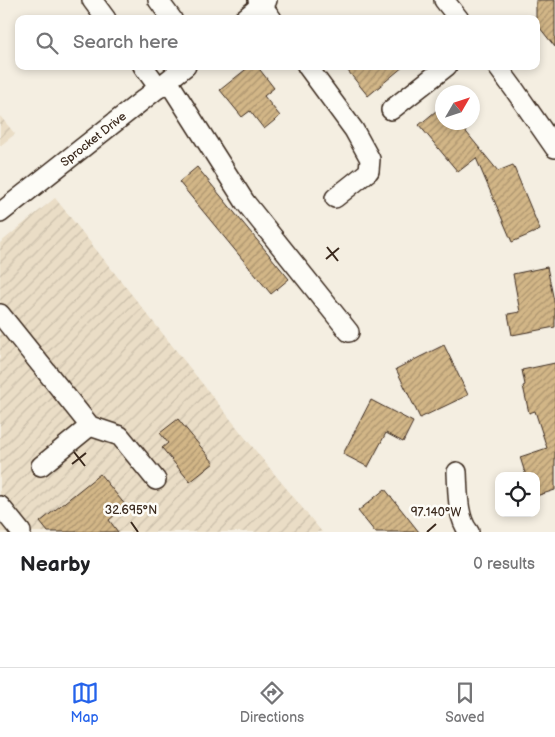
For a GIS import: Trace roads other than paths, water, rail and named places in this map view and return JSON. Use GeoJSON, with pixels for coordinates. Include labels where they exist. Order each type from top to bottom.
{"type":"FeatureCollection","features":[{"type":"Feature","properties":{"kind":"street"},"geometry":{"type":"LineString","coordinates":[[92,0],[103,15]]}},
{"type":"Feature","properties":{"kind":"street"},"geometry":{"type":"LineString","coordinates":[[158,0],[169,15]]}},
{"type":"Feature","properties":{"kind":"street"},"geometry":{"type":"LineString","coordinates":[[444,0],[456,15]]}},
{"type":"Feature","properties":{"kind":"street"},"geometry":{"type":"LineString","coordinates":[[250,15],[265,6]]}},
{"type":"Feature","properties":{"kind":"street"},"geometry":{"type":"LineString","coordinates":[[148,70],[164,84],[245,202],[349,332]]}},
{"type":"Feature","properties":{"kind":"street","name":"Sprocket Drive"},"geometry":{"type":"LineString","coordinates":[[0,213],[181,70]]}},
{"type":"Feature","properties":{"kind":"street"},"geometry":{"type":"LineString","coordinates":[[310,70],[354,130],[370,159],[369,171],[335,198]]}},
{"type":"Feature","properties":{"kind":"street"},"geometry":{"type":"LineString","coordinates":[[391,110],[442,70]]}},
{"type":"Feature","properties":{"kind":"street"},"geometry":{"type":"LineString","coordinates":[[500,70],[555,148]]}},
{"type":"Feature","properties":{"kind":"street"},"geometry":{"type":"LineString","coordinates":[[0,314],[90,426],[120,436],[156,480]]}},
{"type":"Feature","properties":{"kind":"street"},"geometry":{"type":"LineString","coordinates":[[41,466],[90,426]]}},
{"type":"Feature","properties":{"kind":"street"},"geometry":{"type":"LineString","coordinates":[[457,472],[459,506],[469,532]]}},
{"type":"Feature","properties":{"kind":"street"},"geometry":{"type":"LineString","coordinates":[[0,506],[22,532]]}}]}
